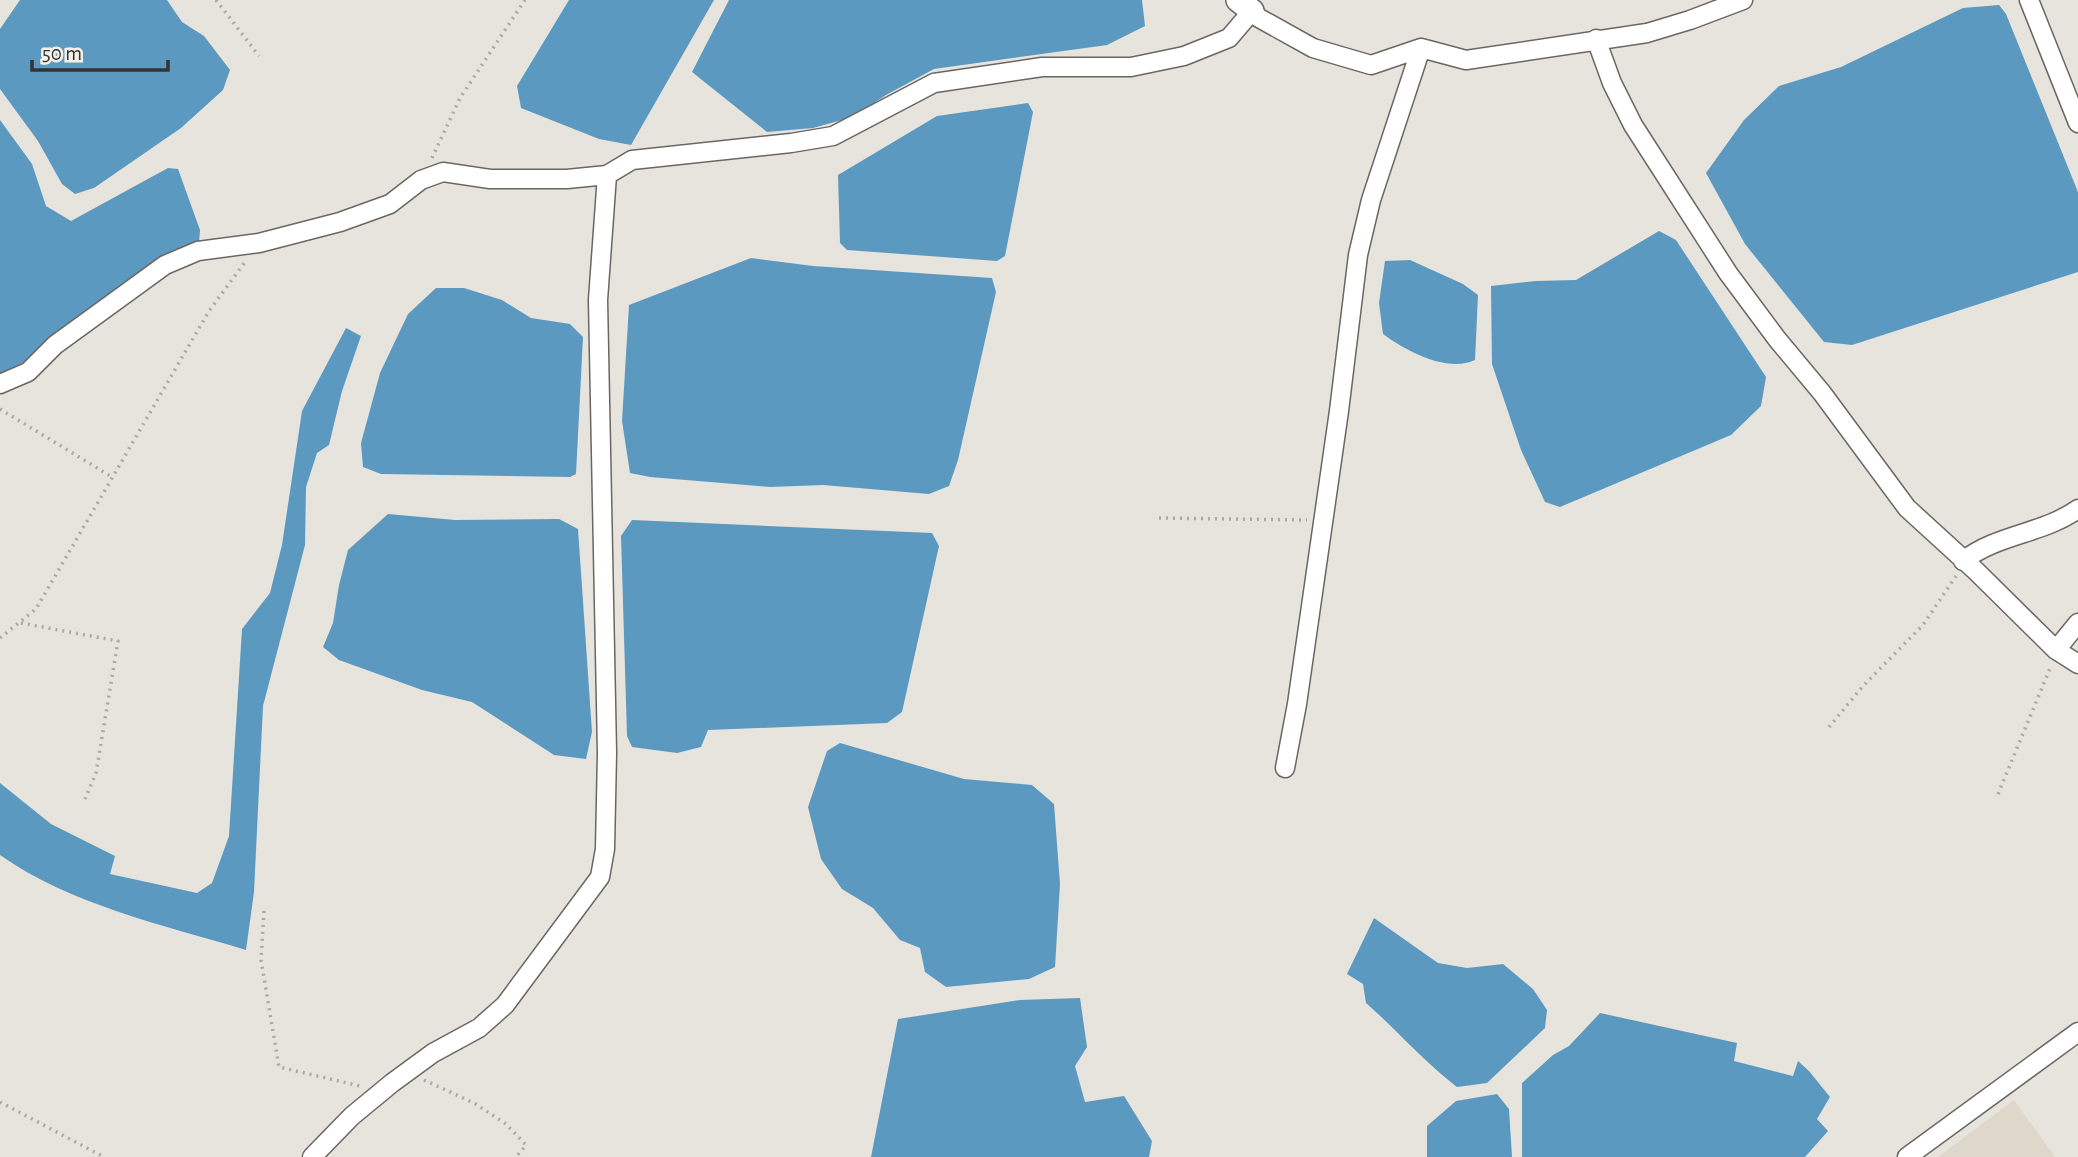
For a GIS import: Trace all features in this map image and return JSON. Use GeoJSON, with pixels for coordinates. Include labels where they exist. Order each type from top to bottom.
{"type":"FeatureCollection","features":[{"type":"Feature","properties":{"kind":"street"},"geometry":{"type":"LineString","coordinates":[[0,384],[28,372],[55,345],[165,265],[198,251],[259,243],[340,222],[390,204],[421,180],[443,172],[490,179],[567,179],[607,175],[632,160],[833,136],[934,83],[1042,67],[1131,67],[1184,56],[1229,38],[1245,6],[1259,18],[1312,48],[1371,65],[1421,48],[1466,60],[1647,33],[1743,0]]}},
{"type":"Feature","properties":{"kind":"street"},"geometry":{"type":"LineString","coordinates":[[2029,0],[2078,124]]}},
{"type":"Feature","properties":{"kind":"street"},"geometry":{"type":"LineString","coordinates":[[1596,39],[1612,83],[1633,125],[1728,273],[1907,508],[2057,650],[2078,664]]}},
{"type":"Feature","properties":{"kind":"street"},"geometry":{"type":"LineString","coordinates":[[1285,768],[1297,704],[1339,411],[1358,255],[1371,200],[1421,48]]}},
{"type":"Feature","properties":{"kind":"street"},"geometry":{"type":"LineString","coordinates":[[312,1157],[352,1116],[383,1091],[433,1053],[479,1028],[505,1005],[600,877],[605,849],[607,753],[598,300],[607,175]]}},
{"type":"Feature","properties":{"kind":"street"},"geometry":{"type":"LineString","coordinates":[[1963,561],[1978,549],[2062,520],[2078,509]]}},
{"type":"Feature","properties":{"kind":"street"},"geometry":{"type":"LineString","coordinates":[[2057,650],[2078,623]]}},
{"type":"Feature","properties":{"kind":"street"},"geometry":{"type":"LineString","coordinates":[[1907,1157],[2078,1032]]}},
{"type":"Feature","properties":{"kind":"path"},"geometry":{"type":"LineString","coordinates":[[216,0],[259,56]]}},
{"type":"Feature","properties":{"kind":"path"},"geometry":{"type":"LineString","coordinates":[[421,180],[460,98],[525,0]]}},
{"type":"Feature","properties":{"kind":"path"},"geometry":{"type":"LineString","coordinates":[[0,638],[36,610],[209,311],[259,243]]}},
{"type":"Feature","properties":{"kind":"path"},"geometry":{"type":"LineString","coordinates":[[0,409],[112,477]]}},
{"type":"Feature","properties":{"kind":"path"},"geometry":{"type":"LineString","coordinates":[[1159,518],[1323,520]]}},
{"type":"Feature","properties":{"kind":"path"},"geometry":{"type":"LineString","coordinates":[[1829,727],[1863,686],[1923,625],[1947,592],[1963,561]]}},
{"type":"Feature","properties":{"kind":"path"},"geometry":{"type":"LineString","coordinates":[[21,623],[118,641],[96,773],[85,799]]}},
{"type":"Feature","properties":{"kind":"path"},"geometry":{"type":"LineString","coordinates":[[1998,794],[2057,650]]}},
{"type":"Feature","properties":{"kind":"path"},"geometry":{"type":"LineString","coordinates":[[264,911],[261,960],[279,1067],[383,1091]]}},
{"type":"Feature","properties":{"kind":"path"},"geometry":{"type":"LineString","coordinates":[[410,1070],[430,1085],[474,1103],[506,1124],[526,1144],[516,1157]]}},
{"type":"Feature","properties":{"kind":"path"},"geometry":{"type":"LineString","coordinates":[[0,1102],[104,1157]]}},
{"type":"Feature","properties":{"kind":"shaded area"},"geometry":{"type":"Polygon","coordinates":[[[2014,1100],[2055,1157],[1938,1157],[2014,1100]]]}},
{"type":"Feature","properties":{"kind":"water"},"geometry":{"type":"Polygon","coordinates":[[[20,0],[167,0],[182,22],[204,36],[230,70],[223,90],[181,128],[94,188],[75,194],[62,184],[38,141],[0,89],[0,29],[20,0]]]}},
{"type":"Feature","properties":{"kind":"water"},"geometry":{"type":"Polygon","coordinates":[[[569,0],[714,0],[631,145],[599,139],[521,108],[517,86],[569,0]]]}},
{"type":"Feature","properties":{"kind":"water"},"geometry":{"type":"Polygon","coordinates":[[[729,0],[1142,0],[1145,26],[1107,45],[934,69],[886,95],[853,117],[813,128],[767,132],[692,72],[729,0]]]}},
{"type":"Feature","properties":{"kind":"water"},"geometry":{"type":"Polygon","coordinates":[[[1999,5],[2006,14],[2078,192],[2078,272],[1852,345],[1824,342],[1745,244],[1706,173],[1744,120],[1779,86],[1841,67],[1963,8],[1999,5]]]}},
{"type":"Feature","properties":{"kind":"water"},"geometry":{"type":"Polygon","coordinates":[[[1028,103],[1033,112],[1005,256],[997,261],[847,250],[840,243],[838,175],[937,116],[1028,103]]]}},
{"type":"Feature","properties":{"kind":"water"},"geometry":{"type":"Polygon","coordinates":[[[0,120],[32,164],[46,206],[71,221],[168,168],[178,169],[200,230],[199,243],[22,363],[0,374],[0,120]]]}},
{"type":"Feature","properties":{"kind":"water"},"geometry":{"type":"Polygon","coordinates":[[[1659,231],[1676,240],[1766,377],[1761,406],[1731,435],[1560,507],[1545,502],[1521,450],[1492,364],[1491,286],[1576,280],[1659,231]]]}},
{"type":"Feature","properties":{"kind":"water"},"geometry":{"type":"Polygon","coordinates":[[[751,258],[813,266],[992,278],[996,292],[958,460],[949,486],[929,494],[823,485],[770,487],[630,473],[622,421],[629,305],[751,258]]]}},
{"type":"Feature","properties":{"kind":"water"},"geometry":{"type":"Polygon","coordinates":[[[1410,260],[1463,284],[1478,295],[1475,360],[1452,364],[1440,362],[1415,353],[1383,334],[1379,303],[1385,261],[1410,260]]]}},
{"type":"Feature","properties":{"kind":"water"},"geometry":{"type":"Polygon","coordinates":[[[436,288],[464,288],[502,300],[531,318],[570,324],[583,337],[576,474],[570,477],[381,474],[363,467],[361,443],[380,373],[408,314],[436,288]]]}},
{"type":"Feature","properties":{"kind":"water"},"geometry":{"type":"Polygon","coordinates":[[[346,328],[361,336],[342,391],[329,445],[317,453],[306,487],[305,545],[263,706],[254,892],[246,950],[87,900],[28,872],[0,855],[0,783],[51,824],[115,856],[110,874],[197,893],[212,883],[229,836],[242,629],[270,593],[282,545],[302,411],[346,328]]]}},
{"type":"Feature","properties":{"kind":"water"},"geometry":{"type":"Polygon","coordinates":[[[388,514],[455,520],[559,519],[578,529],[592,732],[586,759],[554,755],[472,702],[422,690],[339,660],[323,647],[333,623],[348,550],[388,514]]]}},
{"type":"Feature","properties":{"kind":"water"},"geometry":{"type":"Polygon","coordinates":[[[632,520],[932,533],[939,546],[902,712],[887,723],[708,730],[701,747],[677,753],[632,747],[627,736],[621,536],[632,520]]]}},
{"type":"Feature","properties":{"kind":"water"},"geometry":{"type":"Polygon","coordinates":[[[840,743],[964,779],[1032,785],[1054,804],[1060,884],[1055,967],[1029,979],[946,987],[925,972],[920,948],[900,940],[873,908],[842,889],[821,859],[808,807],[827,751],[840,743]]]}},
{"type":"Feature","properties":{"kind":"water"},"geometry":{"type":"Polygon","coordinates":[[[1374,918],[1438,963],[1467,968],[1503,964],[1533,989],[1547,1010],[1545,1028],[1487,1083],[1457,1087],[1366,1003],[1363,984],[1347,974],[1374,918]]]}},
{"type":"Feature","properties":{"kind":"water"},"geometry":{"type":"Polygon","coordinates":[[[1080,998],[1087,1047],[1075,1066],[1085,1102],[1124,1096],[1152,1141],[1149,1157],[871,1157],[898,1019],[1020,1000],[1080,998]]]}},
{"type":"Feature","properties":{"kind":"water"},"geometry":{"type":"Polygon","coordinates":[[[1600,1013],[1737,1043],[1734,1061],[1793,1076],[1798,1061],[1830,1097],[1817,1119],[1828,1131],[1805,1157],[1522,1157],[1522,1083],[1553,1055],[1569,1046],[1600,1013]]]}},
{"type":"Feature","properties":{"kind":"water"},"geometry":{"type":"Polygon","coordinates":[[[1497,1094],[1509,1109],[1512,1157],[1427,1157],[1427,1126],[1456,1101],[1497,1094]]]}}]}
